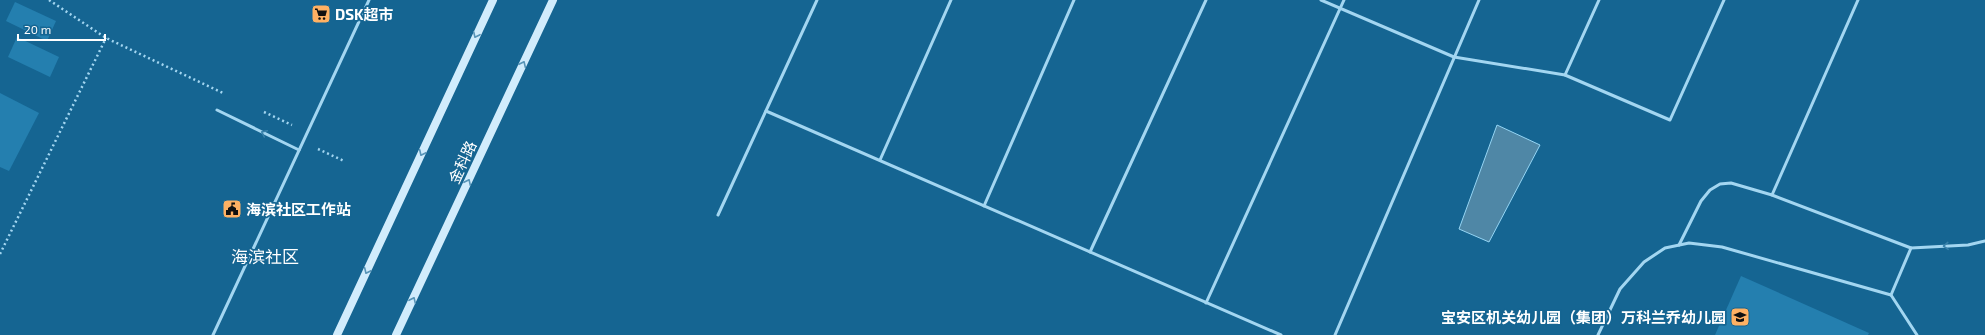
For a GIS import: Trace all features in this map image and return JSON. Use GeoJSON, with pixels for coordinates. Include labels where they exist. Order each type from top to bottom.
{"type":"FeatureCollection","features":[{"type":"Feature","properties":{"kind":"main road"},"geometry":{"type":"LineString","coordinates":[[337,335],[493,0]]}},
{"type":"Feature","properties":{"kind":"main road","name":"金科路"},"geometry":{"type":"LineString","coordinates":[[396,335],[553,0]]}},
{"type":"Feature","properties":{"kind":"lane"},"geometry":{"type":"LineString","coordinates":[[213,335],[369,0]]}},
{"type":"Feature","properties":{"kind":"lane"},"geometry":{"type":"LineString","coordinates":[[718,215],[817,0]]}},
{"type":"Feature","properties":{"kind":"lane"},"geometry":{"type":"LineString","coordinates":[[880,160],[951,0]]}},
{"type":"Feature","properties":{"kind":"lane"},"geometry":{"type":"LineString","coordinates":[[984,206],[1074,0]]}},
{"type":"Feature","properties":{"kind":"lane"},"geometry":{"type":"LineString","coordinates":[[1090,252],[1206,0]]}},
{"type":"Feature","properties":{"kind":"lane"},"geometry":{"type":"LineString","coordinates":[[1321,0],[1454,57],[1565,75],[1670,120],[1724,0]]}},
{"type":"Feature","properties":{"kind":"lane"},"geometry":{"type":"LineString","coordinates":[[1206,302],[1344,0]]}},
{"type":"Feature","properties":{"kind":"lane"},"geometry":{"type":"LineString","coordinates":[[1335,335],[1479,0]]}},
{"type":"Feature","properties":{"kind":"lane"},"geometry":{"type":"LineString","coordinates":[[1565,75],[1599,0]]}},
{"type":"Feature","properties":{"kind":"lane"},"geometry":{"type":"LineString","coordinates":[[1772,195],[1858,0]]}},
{"type":"Feature","properties":{"kind":"lane"},"geometry":{"type":"LineString","coordinates":[[217,110],[299,150]]}},
{"type":"Feature","properties":{"kind":"lane"},"geometry":{"type":"LineString","coordinates":[[766,111],[1281,335]]}},
{"type":"Feature","properties":{"kind":"lane"},"geometry":{"type":"LineString","coordinates":[[1679,245],[1701,201],[1710,190],[1720,184],[1731,183],[1772,195],[1911,248],[1968,245],[1985,241]]}},
{"type":"Feature","properties":{"kind":"lane"},"geometry":{"type":"LineString","coordinates":[[1598,335],[1620,289],[1644,262],[1665,248],[1689,243],[1722,247],[1891,295],[1917,335]]}},
{"type":"Feature","properties":{"kind":"lane"},"geometry":{"type":"LineString","coordinates":[[1891,295],[1911,248]]}},
{"type":"Feature","properties":{"kind":"path"},"geometry":{"type":"LineString","coordinates":[[49,0],[106,38],[228,95]]}},
{"type":"Feature","properties":{"kind":"path"},"geometry":{"type":"LineString","coordinates":[[0,254],[106,38]]}},
{"type":"Feature","properties":{"kind":"path"},"geometry":{"type":"LineString","coordinates":[[264,112],[307,133]]}},
{"type":"Feature","properties":{"kind":"path"},"geometry":{"type":"LineString","coordinates":[[304,141],[344,161]]}},
{"type":"Feature","properties":{"kind":"shaded area"},"geometry":{"type":"Polygon","coordinates":[[[15,2],[56,21],[47,41],[6,21],[15,2]]]}},
{"type":"Feature","properties":{"kind":"shaded area"},"geometry":{"type":"Polygon","coordinates":[[[17,37],[59,57],[50,77],[8,57],[17,37]]]}},
{"type":"Feature","properties":{"kind":"shaded area"},"geometry":{"type":"Polygon","coordinates":[[[0,93],[39,113],[9,171],[0,167],[0,93]]]}},
{"type":"Feature","properties":{"kind":"shaded area"},"geometry":{"type":"Polygon","coordinates":[[[1497,125],[1540,145],[1489,242],[1459,229],[1497,125]]]}},
{"type":"Feature","properties":{"kind":"shaded area"},"geometry":{"type":"Polygon","coordinates":[[[1741,276],[1869,333],[1868,335],[1715,335],[1741,276]]]}},
{"type":"Feature","properties":{"kind":"place","name":"DSK超市"},"geometry":{"type":"Point","coordinates":[321,14]}},
{"type":"Feature","properties":{"kind":"place","name":"海滨社区工作站"},"geometry":{"type":"Point","coordinates":[232,209]}},
{"type":"Feature","properties":{"kind":"place","name":"宝安区机关幼儿园（集团）万科兰乔幼儿园"},"geometry":{"type":"Point","coordinates":[1740,317]}},
{"type":"Feature","properties":{"kind":"district","name":"海滨社区"},"geometry":{"type":"Point","coordinates":[265,256]}}]}
